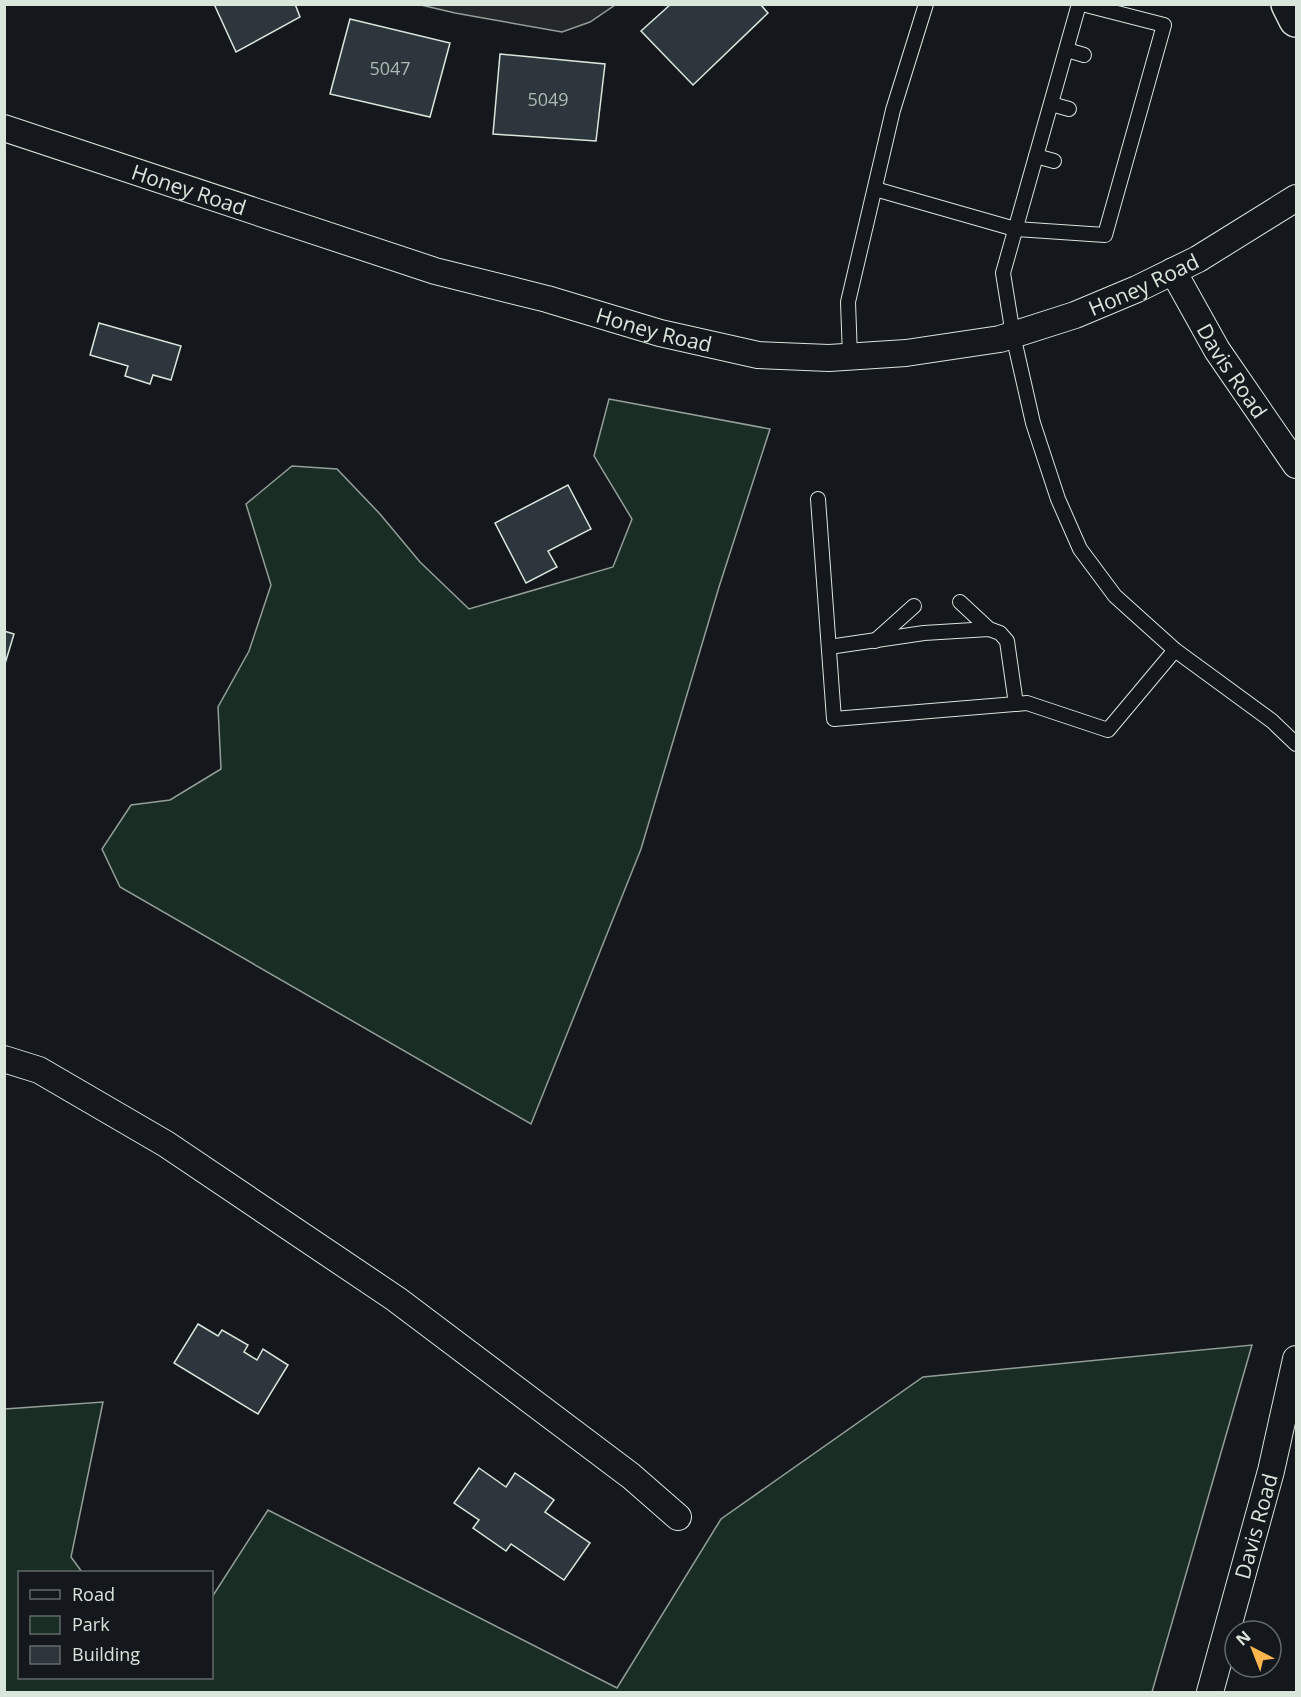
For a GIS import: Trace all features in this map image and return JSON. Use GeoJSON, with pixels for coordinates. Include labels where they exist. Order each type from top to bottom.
{"type":"FeatureCollection","features":[{"type":"Feature","properties":{"kind":"main road"},"geometry":{"type":"LineString","coordinates":[[1288,4],[1296,20]]}},
{"type":"Feature","properties":{"kind":"street","name":"Honey Road"},"geometry":{"type":"LineString","coordinates":[[4,128],[435,271],[547,299],[660,333],[758,355],[829,358],[906,353],[1000,339],[1075,315],[1137,289],[1198,259],[1296,198]]}},
{"type":"Feature","properties":{"kind":"street","name":"Davis Road"},"geometry":{"type":"LineString","coordinates":[[1173,271],[1217,350],[1296,465]]}},
{"type":"Feature","properties":{"kind":"street"},"geometry":{"type":"LineString","coordinates":[[4,1059],[39,1070],[166,1144],[376,1286],[631,1476],[678,1516]]}},
{"type":"Feature","properties":{"kind":"street","name":"Davis Road"},"geometry":{"type":"LineString","coordinates":[[1210,1692],[1271,1471],[1296,1359]]}},
{"type":"Feature","properties":{"kind":"lane"},"geometry":{"type":"LineString","coordinates":[[850,356],[849,302],[893,110],[926,4]]}},
{"type":"Feature","properties":{"kind":"lane"},"geometry":{"type":"LineString","coordinates":[[875,189],[1015,229],[1105,235],[1114,178],[1128,127],[1164,26],[1081,4],[1051,104],[1015,229],[1003,273],[1013,335],[1033,423],[1058,499],[1080,549],[1115,596],[1175,650],[1272,721],[1296,744]]}},
{"type":"Feature","properties":{"kind":"lane"},"geometry":{"type":"LineString","coordinates":[[1067,50],[1084,55]]}},
{"type":"Feature","properties":{"kind":"lane"},"geometry":{"type":"LineString","coordinates":[[1051,104],[1069,109]]}},
{"type":"Feature","properties":{"kind":"lane"},"geometry":{"type":"LineString","coordinates":[[1036,156],[1054,161]]}},
{"type":"Feature","properties":{"kind":"lane"},"geometry":{"type":"LineString","coordinates":[[818,498],[834,719],[1027,703],[1108,730],[1175,650]]}},
{"type":"Feature","properties":{"kind":"lane"},"geometry":{"type":"LineString","coordinates":[[960,602],[989,629],[1000,633],[1007,641],[1016,704]]}},
{"type":"Feature","properties":{"kind":"lane"},"geometry":{"type":"LineString","coordinates":[[875,641],[914,606]]}},
{"type":"Feature","properties":{"kind":"lane"},"geometry":{"type":"LineString","coordinates":[[829,647],[924,633],[989,629]]}},
{"type":"Feature","properties":{"kind":"green space"},"geometry":{"type":"Polygon","coordinates":[[[609,399],[770,429],[719,587],[641,849],[531,1124],[120,887],[102,849],[131,805],[170,800],[221,769],[218,707],[249,651],[271,585],[246,504],[292,466],[337,469],[380,514],[420,562],[469,609],[613,567],[632,519],[594,456],[609,399]]]}},
{"type":"Feature","properties":{"kind":"green space"},"geometry":{"type":"Polygon","coordinates":[[[1252,1345],[1152,1692],[5,1692],[5,1409],[103,1402],[71,1557],[81,1571],[18,1571],[18,1679],[213,1679],[213,1595],[268,1510],[617,1688],[721,1519],[923,1377],[1252,1345]]]}},
{"type":"Feature","properties":{"kind":"shaded area"},"geometry":{"type":"Polygon","coordinates":[[[421,5],[615,5],[590,22],[562,32],[421,5]]]}},
{"type":"Feature","properties":{"kind":"building"},"geometry":{"type":"Polygon","coordinates":[[[214,4],[295,4],[300,17],[236,52],[214,4]]]}},
{"type":"Feature","properties":{"kind":"building"},"geometry":{"type":"Polygon","coordinates":[[[671,4],[760,4],[768,13],[693,85],[641,31],[671,4]]]}},
{"type":"Feature","properties":{"kind":"building"},"geometry":{"type":"Polygon","coordinates":[[[350,19],[450,43],[430,117],[330,94],[350,19]]]}},
{"type":"Feature","properties":{"kind":"building"},"geometry":{"type":"Polygon","coordinates":[[[500,54],[605,64],[596,141],[493,134],[500,54]]]}},
{"type":"Feature","properties":{"kind":"building"},"geometry":{"type":"Polygon","coordinates":[[[99,323],[181,346],[171,380],[153,375],[150,384],[125,376],[128,366],[90,355],[99,323]]]}},
{"type":"Feature","properties":{"kind":"building"},"geometry":{"type":"Polygon","coordinates":[[[568,485],[591,529],[548,551],[557,567],[526,583],[495,523],[568,485]]]}},
{"type":"Feature","properties":{"kind":"building"},"geometry":{"type":"Polygon","coordinates":[[[4,631],[14,634],[4,667],[4,631]]]}},
{"type":"Feature","properties":{"kind":"building"},"geometry":{"type":"Polygon","coordinates":[[[198,1324],[218,1336],[222,1330],[248,1345],[244,1352],[257,1360],[263,1349],[288,1365],[258,1414],[174,1363],[198,1324]]]}},
{"type":"Feature","properties":{"kind":"building"},"geometry":{"type":"Polygon","coordinates":[[[479,1468],[506,1487],[515,1473],[554,1500],[545,1512],[590,1543],[564,1580],[511,1544],[506,1551],[473,1528],[479,1520],[454,1503],[479,1468]]]}}]}
